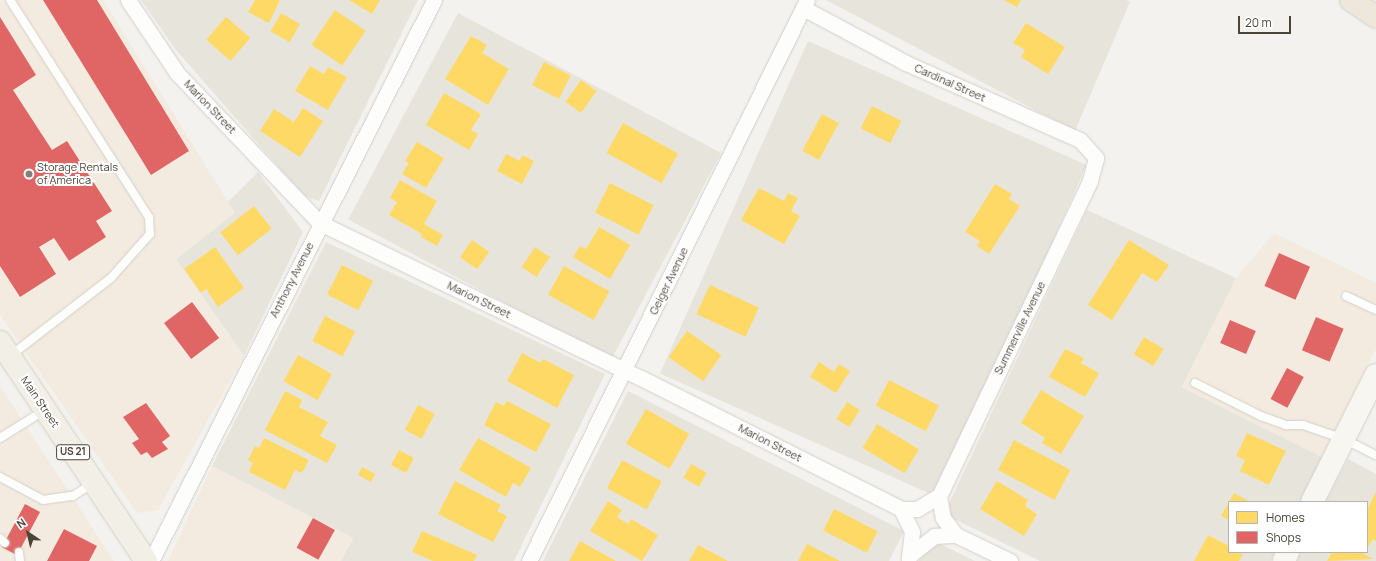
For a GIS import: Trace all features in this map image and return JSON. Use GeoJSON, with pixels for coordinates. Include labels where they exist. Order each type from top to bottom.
{"type":"FeatureCollection","features":[{"type":"Feature","properties":{"kind":"highway"},"geometry":{"type":"LineString","coordinates":[[1351,0],[1376,17]]}},
{"type":"Feature","properties":{"kind":"main road","name":"Main Street"},"geometry":{"type":"LineString","coordinates":[[5,349],[146,561]]}},
{"type":"Feature","properties":{"kind":"street","name":"Marion Street"},"geometry":{"type":"LineString","coordinates":[[128,0],[177,73],[320,223],[625,371],[901,509]]}},
{"type":"Feature","properties":{"kind":"street","name":"Anthony Avenue"},"geometry":{"type":"LineString","coordinates":[[151,561],[320,223],[434,0]]}},
{"type":"Feature","properties":{"kind":"street","name":"Cardinal Street"},"geometry":{"type":"LineString","coordinates":[[805,4],[906,63],[1080,140],[1096,158]]}},
{"type":"Feature","properties":{"kind":"street","name":"Geiger Avenue"},"geometry":{"type":"LineString","coordinates":[[530,561],[805,4]]}},
{"type":"Feature","properties":{"kind":"street","name":"Summerville Avenue"},"geometry":{"type":"LineString","coordinates":[[939,496],[1090,181],[1096,158]]}},
{"type":"Feature","properties":{"kind":"street"},"geometry":{"type":"LineString","coordinates":[[1313,501],[1376,375]]}},
{"type":"Feature","properties":{"kind":"street"},"geometry":{"type":"LineString","coordinates":[[909,558],[912,532],[901,509],[917,509],[939,496],[943,518],[956,535],[1010,561]]}},
{"type":"Feature","properties":{"kind":"street"},"geometry":{"type":"LineString","coordinates":[[909,558],[934,536],[956,535]]}},
{"type":"Feature","properties":{"kind":"lane"},"geometry":{"type":"LineString","coordinates":[[5,349],[111,278],[150,234],[149,217],[10,0]]}},
{"type":"Feature","properties":{"kind":"lane"},"geometry":{"type":"LineString","coordinates":[[1346,296],[1376,310]]}},
{"type":"Feature","properties":{"kind":"lane"},"geometry":{"type":"LineString","coordinates":[[1195,383],[1261,416],[1286,425],[1303,425],[1344,439],[1376,455]]}},
{"type":"Feature","properties":{"kind":"lane"},"geometry":{"type":"LineString","coordinates":[[0,446],[2,441],[0,438],[46,410]]}},
{"type":"Feature","properties":{"kind":"lane"},"geometry":{"type":"LineString","coordinates":[[0,477],[43,500],[73,496],[93,482]]}},
{"type":"Feature","properties":{"kind":"lane"},"geometry":{"type":"LineString","coordinates":[[19,552],[20,561]]}},
{"type":"Feature","properties":{"kind":"shaded area"},"geometry":{"type":"Polygon","coordinates":[[[0,0],[103,0],[235,213],[176,259],[244,356],[158,510],[137,513],[0,315],[0,0]]]}},
{"type":"Feature","properties":{"kind":"shaded area"},"geometry":{"type":"Polygon","coordinates":[[[141,0],[418,0],[319,201],[304,196],[176,50],[141,0]]]}},
{"type":"Feature","properties":{"kind":"shaded area"},"geometry":{"type":"Polygon","coordinates":[[[826,0],[1126,0],[1130,2],[1075,131],[826,0]]]}},
{"type":"Feature","properties":{"kind":"shaded area"},"geometry":{"type":"Polygon","coordinates":[[[458,13],[721,153],[611,360],[348,220],[458,13]]]}},
{"type":"Feature","properties":{"kind":"shaded area"},"geometry":{"type":"Polygon","coordinates":[[[808,41],[1087,165],[939,498],[660,374],[808,41]]]}},
{"type":"Feature","properties":{"kind":"shaded area"},"geometry":{"type":"Polygon","coordinates":[[[258,172],[303,232],[244,356],[176,259],[234,213],[228,202],[258,172]]]}},
{"type":"Feature","properties":{"kind":"shaded area"},"geometry":{"type":"Polygon","coordinates":[[[1087,210],[1236,278],[1182,387],[1322,457],[1300,501],[1228,501],[1228,553],[1275,553],[1271,561],[1040,561],[944,514],[1087,210]]]}},
{"type":"Feature","properties":{"kind":"shaded area"},"geometry":{"type":"Polygon","coordinates":[[[1274,233],[1376,283],[1376,349],[1322,457],[1182,387],[1236,278],[1274,233]]]}},
{"type":"Feature","properties":{"kind":"shaded area"},"geometry":{"type":"Polygon","coordinates":[[[326,242],[605,374],[514,561],[341,561],[353,538],[212,466],[326,242]]]}},
{"type":"Feature","properties":{"kind":"shaded area"},"geometry":{"type":"Polygon","coordinates":[[[0,386],[114,561],[0,561],[0,386]]]}},
{"type":"Feature","properties":{"kind":"shaded area"},"geometry":{"type":"Polygon","coordinates":[[[628,391],[904,531],[889,561],[543,561],[628,391]]]}},
{"type":"Feature","properties":{"kind":"shaded area"},"geometry":{"type":"Polygon","coordinates":[[[1348,459],[1376,474],[1376,561],[1295,561],[1299,553],[1368,553],[1368,501],[1326,501],[1348,459]]]}},
{"type":"Feature","properties":{"kind":"shaded area"},"geometry":{"type":"Polygon","coordinates":[[[212,466],[353,538],[341,561],[168,561],[212,466]]]}},
{"type":"Feature","properties":{"kind":"shaded area"},"geometry":{"type":"Polygon","coordinates":[[[930,539],[975,561],[919,561],[930,539]]]}},
{"type":"Feature","properties":{"kind":"building: Homes"},"geometry":{"type":"Polygon","coordinates":[[[255,0],[280,0],[269,23],[248,12],[255,0]]]}},
{"type":"Feature","properties":{"kind":"building: Homes"},"geometry":{"type":"Polygon","coordinates":[[[349,0],[380,0],[372,14],[349,0]]]}},
{"type":"Feature","properties":{"kind":"building: Homes"},"geometry":{"type":"Polygon","coordinates":[[[1004,0],[1021,0],[1017,7],[1004,0]]]}},
{"type":"Feature","properties":{"kind":"building: Homes"},"geometry":{"type":"Polygon","coordinates":[[[335,10],[366,31],[342,66],[312,45],[335,10]]]}},
{"type":"Feature","properties":{"kind":"building: Homes"},"geometry":{"type":"Polygon","coordinates":[[[281,13],[300,24],[290,42],[270,31],[281,13]]]}},
{"type":"Feature","properties":{"kind":"building: Homes"},"geometry":{"type":"Polygon","coordinates":[[[226,17],[250,38],[230,61],[206,40],[226,17]]]}},
{"type":"Feature","properties":{"kind":"building: Homes"},"geometry":{"type":"Polygon","coordinates":[[[1026,23],[1065,47],[1048,74],[1021,57],[1025,50],[1013,43],[1026,23]]]}},
{"type":"Feature","properties":{"kind":"building: Homes"},"geometry":{"type":"Polygon","coordinates":[[[471,36],[487,45],[482,53],[509,69],[488,105],[445,79],[471,36]]]}},
{"type":"Feature","properties":{"kind":"building: Homes"},"geometry":{"type":"Polygon","coordinates":[[[544,62],[571,76],[559,99],[532,85],[544,62]]]}},
{"type":"Feature","properties":{"kind":"building: Homes"},"geometry":{"type":"Polygon","coordinates":[[[310,66],[324,74],[328,67],[347,77],[328,110],[295,91],[310,66]]]}},
{"type":"Feature","properties":{"kind":"building: Homes"},"geometry":{"type":"Polygon","coordinates":[[[581,80],[597,91],[581,113],[566,102],[581,80]]]}},
{"type":"Feature","properties":{"kind":"building: Homes"},"geometry":{"type":"Polygon","coordinates":[[[444,93],[481,114],[471,130],[478,134],[469,150],[426,125],[444,93]]]}},
{"type":"Feature","properties":{"kind":"building: Homes"},"geometry":{"type":"Polygon","coordinates":[[[872,106],[901,121],[890,143],[861,128],[872,106]]]}},
{"type":"Feature","properties":{"kind":"building: Homes"},"geometry":{"type":"Polygon","coordinates":[[[303,108],[323,121],[300,157],[260,131],[274,109],[294,122],[303,108]]]}},
{"type":"Feature","properties":{"kind":"building: Homes"},"geometry":{"type":"Polygon","coordinates":[[[822,114],[839,123],[819,160],[802,151],[822,114]]]}},
{"type":"Feature","properties":{"kind":"building: Homes"},"geometry":{"type":"Polygon","coordinates":[[[623,123],[678,154],[662,183],[607,153],[623,123]]]}},
{"type":"Feature","properties":{"kind":"building: Homes"},"geometry":{"type":"Polygon","coordinates":[[[417,142],[444,158],[426,188],[402,174],[409,163],[405,161],[417,142]]]}},
{"type":"Feature","properties":{"kind":"building: Homes"},"geometry":{"type":"Polygon","coordinates":[[[506,154],[520,161],[522,155],[534,161],[522,184],[497,171],[506,154]]]}},
{"type":"Feature","properties":{"kind":"building: Homes"},"geometry":{"type":"Polygon","coordinates":[[[400,180],[437,201],[424,224],[443,235],[437,246],[421,237],[422,234],[389,215],[397,202],[390,198],[400,180]]]}},
{"type":"Feature","properties":{"kind":"building: Homes"},"geometry":{"type":"Polygon","coordinates":[[[610,183],[654,205],[639,235],[595,212],[610,183]]]}},
{"type":"Feature","properties":{"kind":"building: Homes"},"geometry":{"type":"Polygon","coordinates":[[[995,184],[1012,194],[1009,199],[1020,206],[989,254],[977,246],[980,241],[965,232],[995,184]]]}},
{"type":"Feature","properties":{"kind":"building: Homes"},"geometry":{"type":"Polygon","coordinates":[[[759,188],[784,201],[788,193],[798,198],[791,211],[800,216],[784,244],[741,220],[759,188]]]}},
{"type":"Feature","properties":{"kind":"building: Homes"},"geometry":{"type":"Polygon","coordinates":[[[254,206],[272,229],[238,255],[220,232],[254,206]]]}},
{"type":"Feature","properties":{"kind":"building: Homes"},"geometry":{"type":"Polygon","coordinates":[[[599,227],[630,245],[610,279],[573,257],[580,246],[586,249],[599,227]]]}},
{"type":"Feature","properties":{"kind":"building: Homes"},"geometry":{"type":"Polygon","coordinates":[[[472,240],[489,252],[477,269],[460,257],[472,240]]]}},
{"type":"Feature","properties":{"kind":"building: Homes"},"geometry":{"type":"Polygon","coordinates":[[[1129,240],[1169,265],[1157,282],[1142,273],[1112,320],[1088,305],[1129,240]]]}},
{"type":"Feature","properties":{"kind":"building: Homes"},"geometry":{"type":"Polygon","coordinates":[[[215,247],[244,288],[218,307],[206,289],[201,293],[184,269],[215,247]]]}},
{"type":"Feature","properties":{"kind":"building: Homes"},"geometry":{"type":"Polygon","coordinates":[[[535,247],[550,257],[537,277],[522,267],[535,247]]]}},
{"type":"Feature","properties":{"kind":"building: Homes"},"geometry":{"type":"Polygon","coordinates":[[[342,265],[373,281],[358,310],[327,294],[342,265]]]}},
{"type":"Feature","properties":{"kind":"building: Homes"},"geometry":{"type":"Polygon","coordinates":[[[564,266],[609,291],[593,320],[548,295],[564,266]]]}},
{"type":"Feature","properties":{"kind":"building: Homes"},"geometry":{"type":"Polygon","coordinates":[[[710,285],[759,308],[745,337],[696,314],[710,285]]]}},
{"type":"Feature","properties":{"kind":"building: Homes"},"geometry":{"type":"Polygon","coordinates":[[[325,316],[355,331],[343,356],[312,341],[325,316]]]}},
{"type":"Feature","properties":{"kind":"building: Homes"},"geometry":{"type":"Polygon","coordinates":[[[687,331],[721,355],[703,381],[669,357],[687,331]]]}},
{"type":"Feature","properties":{"kind":"building: Homes"},"geometry":{"type":"Polygon","coordinates":[[[1144,337],[1164,349],[1153,366],[1134,354],[1144,337]]]}},
{"type":"Feature","properties":{"kind":"building: Homes"},"geometry":{"type":"Polygon","coordinates":[[[1065,349],[1084,358],[1081,363],[1099,373],[1085,397],[1049,377],[1065,349]]]}},
{"type":"Feature","properties":{"kind":"building: Homes"},"geometry":{"type":"Polygon","coordinates":[[[522,353],[541,363],[543,359],[574,375],[557,408],[507,381],[522,353]]]}},
{"type":"Feature","properties":{"kind":"building: Homes"},"geometry":{"type":"Polygon","coordinates":[[[298,355],[332,374],[318,400],[283,381],[298,355]]]}},
{"type":"Feature","properties":{"kind":"building: Homes"},"geometry":{"type":"Polygon","coordinates":[[[819,362],[834,372],[839,364],[850,371],[836,393],[810,377],[819,362]]]}},
{"type":"Feature","properties":{"kind":"building: Homes"},"geometry":{"type":"Polygon","coordinates":[[[889,380],[939,405],[926,431],[876,406],[889,380]]]}},
{"type":"Feature","properties":{"kind":"building: Homes"},"geometry":{"type":"Polygon","coordinates":[[[1041,390],[1084,416],[1061,454],[1042,443],[1045,438],[1021,423],[1041,390]]]}},
{"type":"Feature","properties":{"kind":"building: Homes"},"geometry":{"type":"Polygon","coordinates":[[[285,391],[302,400],[299,407],[328,422],[320,436],[337,445],[327,463],[265,430],[285,391]]]}},
{"type":"Feature","properties":{"kind":"building: Homes"},"geometry":{"type":"Polygon","coordinates":[[[507,401],[551,424],[536,452],[484,425],[496,402],[504,406],[507,401]]]}},
{"type":"Feature","properties":{"kind":"building: Homes"},"geometry":{"type":"Polygon","coordinates":[[[847,402],[860,410],[849,427],[836,419],[847,402]]]}},
{"type":"Feature","properties":{"kind":"building: Homes"},"geometry":{"type":"Polygon","coordinates":[[[418,405],[435,414],[422,439],[405,430],[418,405]]]}},
{"type":"Feature","properties":{"kind":"building: Homes"},"geometry":{"type":"Polygon","coordinates":[[[646,409],[689,434],[669,469],[626,444],[646,409]]]}},
{"type":"Feature","properties":{"kind":"building: Homes"},"geometry":{"type":"Polygon","coordinates":[[[877,424],[919,449],[905,473],[863,448],[877,424]]]}},
{"type":"Feature","properties":{"kind":"building: Homes"},"geometry":{"type":"Polygon","coordinates":[[[1247,433],[1286,451],[1269,485],[1240,471],[1245,460],[1236,456],[1247,433]]]}},
{"type":"Feature","properties":{"kind":"building: Homes"},"geometry":{"type":"Polygon","coordinates":[[[264,438],[309,460],[302,473],[295,470],[285,490],[249,472],[253,463],[248,460],[255,446],[259,448],[264,438]]]}},
{"type":"Feature","properties":{"kind":"building: Homes"},"geometry":{"type":"Polygon","coordinates":[[[478,438],[531,468],[520,487],[513,483],[506,497],[459,470],[478,438]]]}},
{"type":"Feature","properties":{"kind":"building: Homes"},"geometry":{"type":"Polygon","coordinates":[[[1014,440],[1071,470],[1055,500],[998,470],[1014,440]]]}},
{"type":"Feature","properties":{"kind":"building: Homes"},"geometry":{"type":"Polygon","coordinates":[[[399,450],[414,458],[406,473],[391,465],[399,450]]]}},
{"type":"Feature","properties":{"kind":"building: Homes"},"geometry":{"type":"Polygon","coordinates":[[[622,460],[662,481],[647,509],[607,488],[622,460]]]}},
{"type":"Feature","properties":{"kind":"building: Homes"},"geometry":{"type":"Polygon","coordinates":[[[691,464],[707,473],[699,487],[683,478],[691,464]]]}},
{"type":"Feature","properties":{"kind":"building: Homes"},"geometry":{"type":"Polygon","coordinates":[[[362,467],[375,474],[371,482],[358,475],[362,467]]]}},
{"type":"Feature","properties":{"kind":"building: Homes"},"geometry":{"type":"Polygon","coordinates":[[[455,481],[501,505],[497,511],[507,516],[493,542],[438,514],[455,481]]]}},
{"type":"Feature","properties":{"kind":"building: Homes"},"geometry":{"type":"Polygon","coordinates":[[[997,481],[1028,500],[1025,506],[1037,514],[1024,536],[980,509],[997,481]]]}},
{"type":"Feature","properties":{"kind":"building: Homes"},"geometry":{"type":"Polygon","coordinates":[[[1376,492],[1376,541],[1373,539],[1368,547],[1368,508],[1376,492]]]}},
{"type":"Feature","properties":{"kind":"building: Homes"},"geometry":{"type":"Polygon","coordinates":[[[1234,493],[1248,501],[1229,501],[1234,493]]]}},
{"type":"Feature","properties":{"kind":"building: Homes"},"geometry":{"type":"Polygon","coordinates":[[[608,501],[622,510],[617,517],[628,524],[631,519],[658,535],[642,561],[590,531],[608,501]]]}},
{"type":"Feature","properties":{"kind":"building: Homes"},"geometry":{"type":"Polygon","coordinates":[[[1228,504],[1228,520],[1221,516],[1228,504]]]}},
{"type":"Feature","properties":{"kind":"building: Homes"},"geometry":{"type":"Polygon","coordinates":[[[834,509],[878,531],[867,553],[823,530],[834,509]]]}},
{"type":"Feature","properties":{"kind":"building: Homes"},"geometry":{"type":"Polygon","coordinates":[[[422,531],[477,555],[474,561],[433,561],[412,552],[422,531]]]}},
{"type":"Feature","properties":{"kind":"building: Homes"},"geometry":{"type":"Polygon","coordinates":[[[1208,535],[1228,545],[1228,553],[1243,554],[1239,561],[1194,561],[1208,535]]]}},
{"type":"Feature","properties":{"kind":"building: Homes"},"geometry":{"type":"Polygon","coordinates":[[[580,541],[616,561],[569,561],[580,541]]]}},
{"type":"Feature","properties":{"kind":"building: Homes"},"geometry":{"type":"Polygon","coordinates":[[[807,544],[840,561],[798,561],[807,544]]]}},
{"type":"Feature","properties":{"kind":"building: Homes"},"geometry":{"type":"Polygon","coordinates":[[[698,545],[728,561],[689,561],[698,545]]]}},
{"type":"Feature","properties":{"kind":"building: Homes"},"geometry":{"type":"Polygon","coordinates":[[[1331,553],[1363,553],[1373,559],[1327,561],[1331,553]]]}},
{"type":"Feature","properties":{"kind":"building: Shops"},"geometry":{"type":"Polygon","coordinates":[[[43,0],[97,0],[189,151],[151,175],[43,0]]]}},
{"type":"Feature","properties":{"kind":"building: Shops"},"geometry":{"type":"Polygon","coordinates":[[[0,17],[36,75],[13,90],[52,150],[67,141],[112,211],[96,221],[106,237],[69,261],[54,238],[39,247],[56,274],[20,297],[0,266],[0,17]]]}},
{"type":"Feature","properties":{"kind":"building: Shops"},"geometry":{"type":"Polygon","coordinates":[[[1279,253],[1310,267],[1295,300],[1264,286],[1279,253]]]}},
{"type":"Feature","properties":{"kind":"building: Shops"},"geometry":{"type":"Polygon","coordinates":[[[192,302],[219,338],[191,359],[164,323],[192,302]]]}},
{"type":"Feature","properties":{"kind":"building: Shops"},"geometry":{"type":"Polygon","coordinates":[[[1316,317],[1344,329],[1330,362],[1302,350],[1316,317]]]}},
{"type":"Feature","properties":{"kind":"building: Shops"},"geometry":{"type":"Polygon","coordinates":[[[1230,320],[1256,331],[1246,354],[1220,343],[1230,320]]]}},
{"type":"Feature","properties":{"kind":"building: Shops"},"geometry":{"type":"Polygon","coordinates":[[[1287,368],[1304,377],[1287,408],[1271,399],[1287,368]]]}},
{"type":"Feature","properties":{"kind":"building: Shops"},"geometry":{"type":"Polygon","coordinates":[[[146,403],[170,436],[162,442],[168,449],[152,458],[147,452],[141,455],[132,443],[139,439],[123,417],[146,403]]]}},
{"type":"Feature","properties":{"kind":"building: Shops"},"geometry":{"type":"Polygon","coordinates":[[[25,504],[40,512],[17,555],[2,547],[25,504]]]}},
{"type":"Feature","properties":{"kind":"building: Shops"},"geometry":{"type":"Polygon","coordinates":[[[313,518],[335,530],[318,560],[297,548],[313,518]]]}},
{"type":"Feature","properties":{"kind":"building: Shops"},"geometry":{"type":"Polygon","coordinates":[[[64,529],[97,546],[89,561],[47,561],[64,529]]]}},
{"type":"Feature","properties":{"kind":"place","name":"Storage Rentals of America"},"geometry":{"type":"Point","coordinates":[29,174]}}]}
